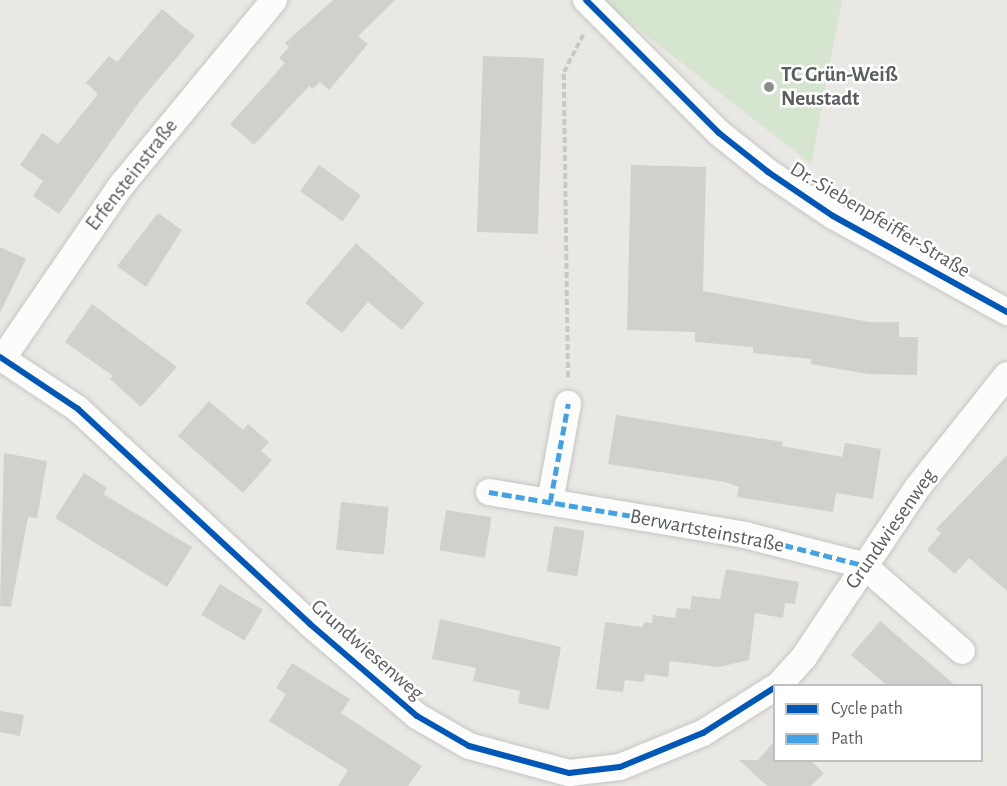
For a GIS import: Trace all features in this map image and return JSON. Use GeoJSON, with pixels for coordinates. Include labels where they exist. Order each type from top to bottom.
{"type":"FeatureCollection","features":[{"type":"Feature","properties":{"kind":"street","name":"Erfensteinstraße"},"geometry":{"type":"LineString","coordinates":[[1,358],[120,187],[274,0]]}},
{"type":"Feature","properties":{"kind":"street","name":"Dr.-Siebenpfeiffer-Straße"},"geometry":{"type":"LineString","coordinates":[[590,5],[719,134],[768,172],[833,216],[1007,312]]}},
{"type":"Feature","properties":{"kind":"street","name":"Grundwiesenweg"},"geometry":{"type":"LineString","coordinates":[[1,358],[78,409],[417,716],[469,746],[569,779],[620,767],[662,753],[773,689]]}},
{"type":"Feature","properties":{"kind":"street","name":"Grundwiesenweg"},"geometry":{"type":"LineString","coordinates":[[780,684],[804,657],[864,565],[1007,375]]}},
{"type":"Feature","properties":{"kind":"street"},"geometry":{"type":"LineString","coordinates":[[550,502],[568,404]]}},
{"type":"Feature","properties":{"kind":"street","name":"Berwartsteinstraße"},"geometry":{"type":"LineString","coordinates":[[489,492],[745,535],[864,565]]}},
{"type":"Feature","properties":{"kind":"street"},"geometry":{"type":"LineString","coordinates":[[864,565],[962,651]]}},
{"type":"Feature","properties":{"kind":"path"},"geometry":{"type":"LineString","coordinates":[[568,404],[564,72],[590,5]]}},
{"type":"Feature","properties":{"kind":"green space","name":"TC Grün-Weiß Neustadt"},"geometry":{"type":"Polygon","coordinates":[[[605,0],[842,0],[811,164],[613,9],[605,0]]]}},
{"type":"Feature","properties":{"kind":"building"},"geometry":{"type":"Polygon","coordinates":[[[333,0],[395,0],[358,36],[368,44],[329,90],[320,82],[313,89],[309,86],[254,145],[230,124],[285,63],[279,58],[289,47],[285,43],[333,0]]]}},
{"type":"Feature","properties":{"kind":"building"},"geometry":{"type":"Polygon","coordinates":[[[162,9],[195,36],[140,101],[59,214],[33,196],[43,181],[20,165],[42,133],[58,144],[98,94],[86,83],[109,56],[117,62],[162,9]]]}},
{"type":"Feature","properties":{"kind":"building"},"geometry":{"type":"Polygon","coordinates":[[[483,56],[544,58],[538,234],[477,232],[483,56]]]}},
{"type":"Feature","properties":{"kind":"building"},"geometry":{"type":"Polygon","coordinates":[[[319,165],[361,196],[342,221],[300,191],[319,165]]]}},
{"type":"Feature","properties":{"kind":"building"},"geometry":{"type":"Polygon","coordinates":[[[631,165],[706,167],[703,291],[870,322],[899,322],[899,337],[918,337],[917,375],[868,374],[811,364],[811,359],[753,353],[753,347],[695,342],[695,332],[627,330],[631,165]]]}},
{"type":"Feature","properties":{"kind":"building"},"geometry":{"type":"Polygon","coordinates":[[[158,213],[182,230],[146,287],[117,266],[158,213]]]}},
{"type":"Feature","properties":{"kind":"building"},"geometry":{"type":"Polygon","coordinates":[[[356,243],[424,303],[402,330],[368,302],[342,333],[305,303],[356,243]]]}},
{"type":"Feature","properties":{"kind":"building"},"geometry":{"type":"Polygon","coordinates":[[[0,247],[26,259],[0,313],[0,247]]]}},
{"type":"Feature","properties":{"kind":"building"},"geometry":{"type":"Polygon","coordinates":[[[92,304],[177,367],[141,407],[110,379],[113,376],[65,342],[92,304]]]}},
{"type":"Feature","properties":{"kind":"building"},"geometry":{"type":"Polygon","coordinates":[[[209,401],[243,430],[248,424],[269,442],[261,451],[272,460],[243,493],[178,436],[209,401]]]}},
{"type":"Feature","properties":{"kind":"building"},"geometry":{"type":"Polygon","coordinates":[[[616,415],[783,442],[782,446],[842,457],[845,443],[881,449],[873,499],[836,493],[833,512],[737,497],[739,487],[725,482],[608,464],[616,415]]]}},
{"type":"Feature","properties":{"kind":"building"},"geometry":{"type":"Polygon","coordinates":[[[4,453],[47,461],[37,518],[28,517],[11,607],[0,606],[4,453]]]}},
{"type":"Feature","properties":{"kind":"building"},"geometry":{"type":"Polygon","coordinates":[[[1007,455],[1007,591],[969,558],[955,574],[927,550],[941,533],[936,529],[1007,455]]]}},
{"type":"Feature","properties":{"kind":"building"},"geometry":{"type":"Polygon","coordinates":[[[84,473],[107,488],[103,494],[192,547],[167,587],[55,518],[84,473]]]}},
{"type":"Feature","properties":{"kind":"building"},"geometry":{"type":"Polygon","coordinates":[[[341,502],[389,507],[384,555],[336,550],[341,502]]]}},
{"type":"Feature","properties":{"kind":"building"},"geometry":{"type":"Polygon","coordinates":[[[446,510],[491,517],[485,558],[440,550],[446,510]]]}},
{"type":"Feature","properties":{"kind":"building"},"geometry":{"type":"Polygon","coordinates":[[[554,526],[585,531],[577,576],[547,571],[554,526]]]}},
{"type":"Feature","properties":{"kind":"building"},"geometry":{"type":"Polygon","coordinates":[[[726,569],[799,582],[795,604],[785,603],[783,618],[755,613],[749,660],[719,667],[670,661],[668,677],[645,674],[644,682],[625,680],[623,692],[596,689],[605,622],[643,627],[644,622],[652,623],[653,615],[675,618],[677,608],[690,609],[692,596],[720,599],[726,569]]]}},
{"type":"Feature","properties":{"kind":"building"},"geometry":{"type":"Polygon","coordinates":[[[220,584],[263,610],[244,641],[201,615],[220,584]]]}},
{"type":"Feature","properties":{"kind":"building"},"geometry":{"type":"Polygon","coordinates":[[[440,619],[561,647],[549,710],[518,703],[520,691],[473,681],[476,668],[432,659],[440,619]]]}},
{"type":"Feature","properties":{"kind":"building"},"geometry":{"type":"Polygon","coordinates":[[[880,621],[954,684],[886,684],[851,655],[880,621]]]}},
{"type":"Feature","properties":{"kind":"building"},"geometry":{"type":"Polygon","coordinates":[[[292,663],[350,699],[341,713],[422,766],[408,786],[338,786],[348,770],[269,721],[286,694],[276,688],[292,663]]]}},
{"type":"Feature","properties":{"kind":"building"},"geometry":{"type":"Polygon","coordinates":[[[0,711],[24,715],[20,736],[0,732],[0,711]]]}},
{"type":"Feature","properties":{"kind":"building"},"geometry":{"type":"Polygon","coordinates":[[[773,743],[773,762],[812,762],[824,773],[811,786],[767,786],[739,760],[758,760],[773,743]]]}},
{"type":"Feature","properties":{"kind":"marked path"},"geometry":{"type":"LineString","coordinates":[[550,502],[568,404]]}},
{"type":"Feature","properties":{"kind":"marked path"},"geometry":{"type":"LineString","coordinates":[[489,492],[745,535],[863,565]]}},
{"type":"Feature","properties":{"kind":"cycle path"},"geometry":{"type":"LineString","coordinates":[[586,0],[719,133],[768,172],[833,216],[1007,312]]}},
{"type":"Feature","properties":{"kind":"cycle path"},"geometry":{"type":"LineString","coordinates":[[0,357],[78,409],[310,624],[417,716],[469,746],[569,773],[620,767],[703,733],[773,689]]}},
{"type":"Feature","properties":{"kind":"place","name":"TC Grün-Weiß Neustadt"},"geometry":{"type":"Point","coordinates":[769,87]}}]}
